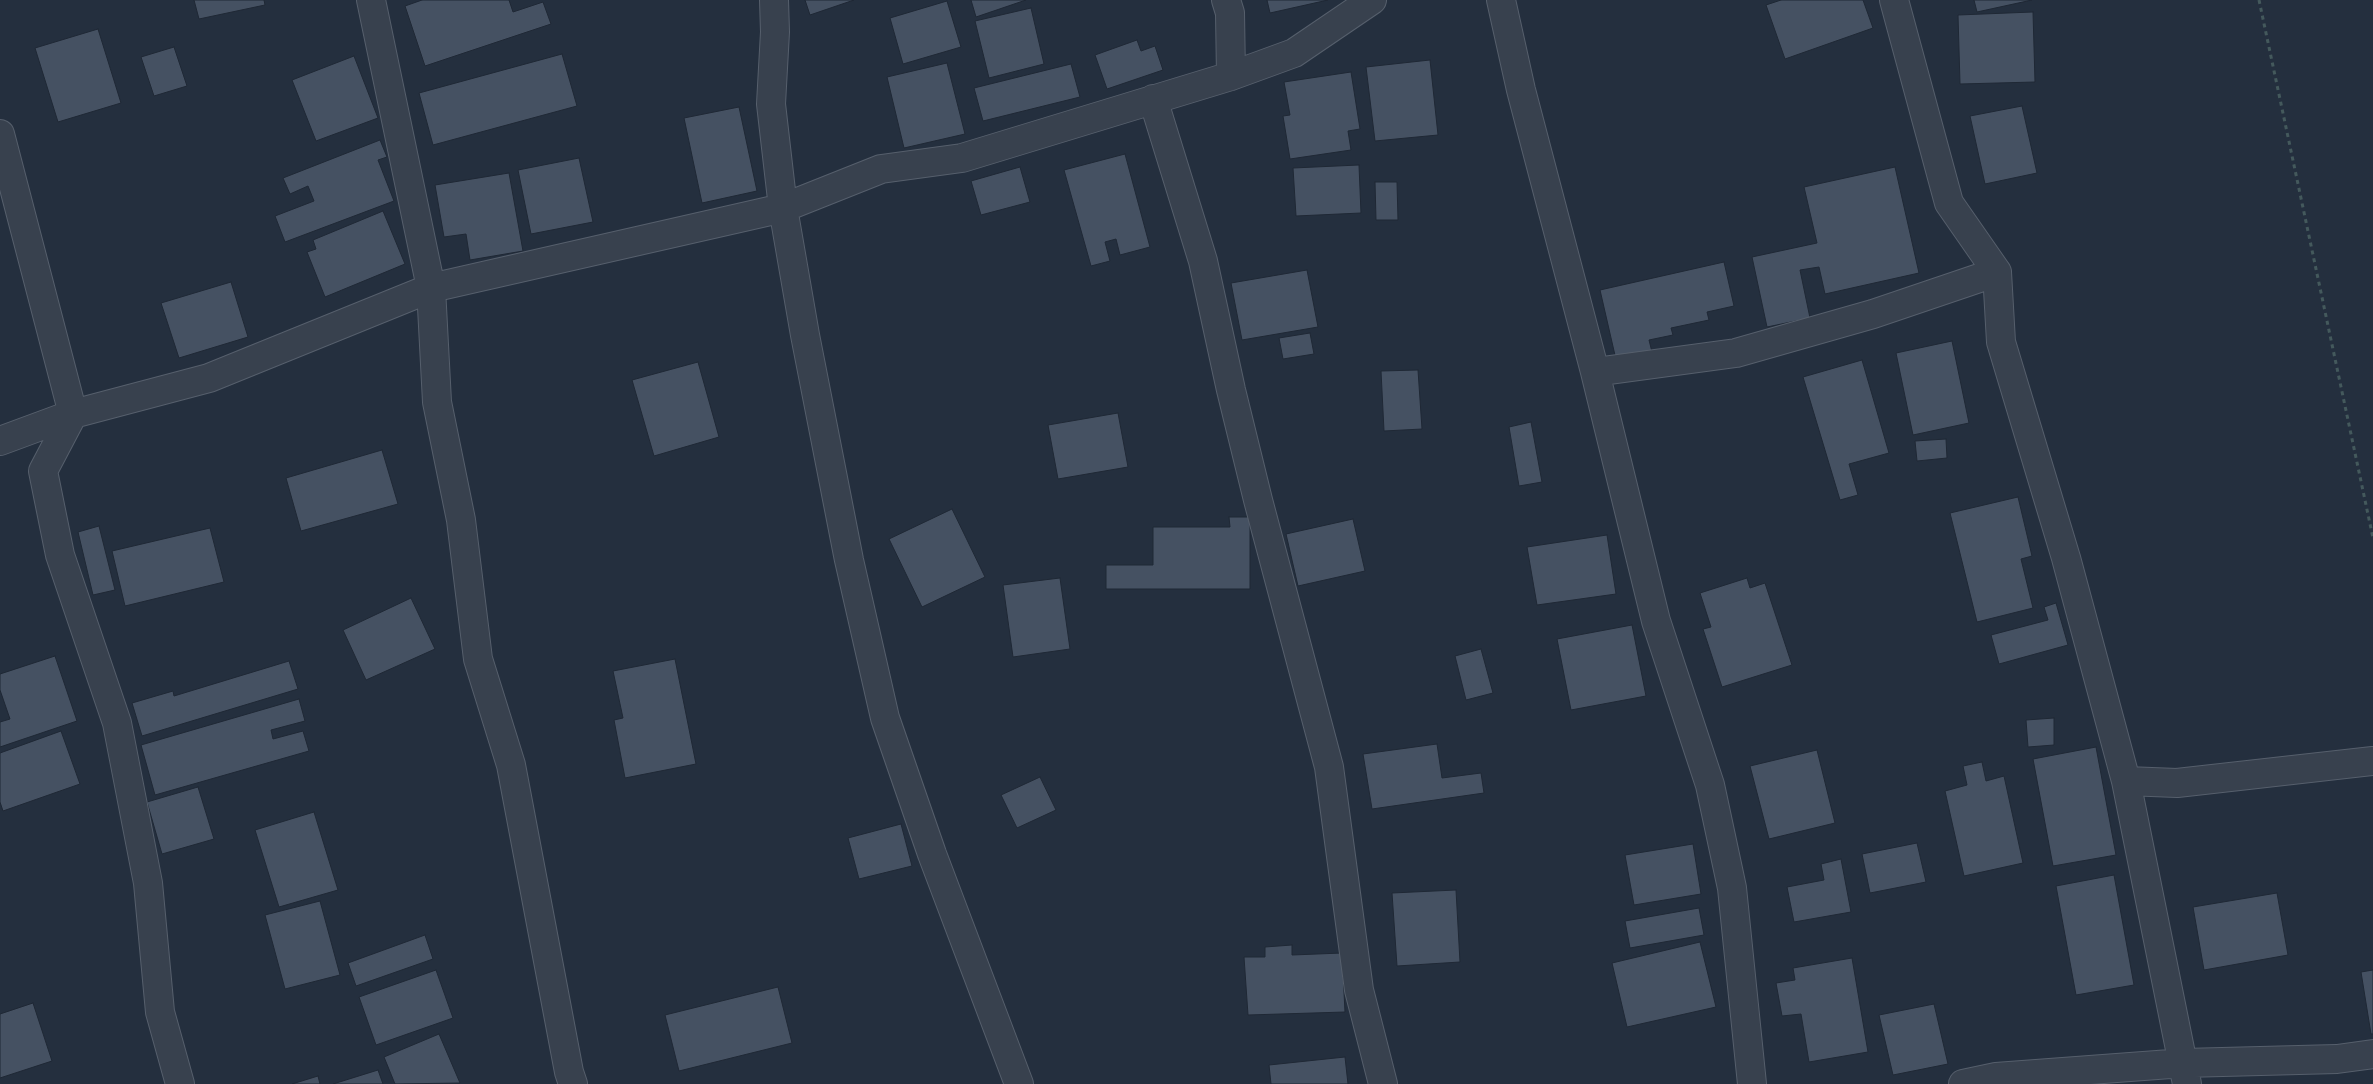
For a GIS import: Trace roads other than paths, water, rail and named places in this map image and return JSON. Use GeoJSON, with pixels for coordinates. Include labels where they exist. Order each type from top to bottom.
{"type":"FeatureCollection","features":[{"type":"Feature","properties":{"kind":"street"},"geometry":{"type":"LineString","coordinates":[[371,0],[431,288],[437,402],[461,520],[478,659],[511,765],[569,1072],[573,1084]]}},
{"type":"Feature","properties":{"kind":"street"},"geometry":{"type":"LineString","coordinates":[[774,0],[775,32],[771,104],[783,208],[805,335],[849,560],[885,718],[932,854],[1019,1084]]}},
{"type":"Feature","properties":{"kind":"street"},"geometry":{"type":"LineString","coordinates":[[1226,0],[1230,13],[1231,76]]}},
{"type":"Feature","properties":{"kind":"street"},"geometry":{"type":"LineString","coordinates":[[0,441],[72,414],[209,378],[431,288],[783,208],[880,169],[962,158],[1231,76],[1294,53],[1372,0]]}},
{"type":"Feature","properties":{"kind":"street"},"geometry":{"type":"LineString","coordinates":[[1500,0],[1521,90],[1595,372],[1656,622],[1710,785],[1732,888],[1752,1084]]}},
{"type":"Feature","properties":{"kind":"street"},"geometry":{"type":"LineString","coordinates":[[1894,0],[1949,203],[1998,272],[2001,342],[2066,558],[2126,781],[2186,1073]]}},
{"type":"Feature","properties":{"kind":"street"},"geometry":{"type":"LineString","coordinates":[[1153,99],[1203,261],[1231,390],[1258,500],[1329,767],[1359,990],[1383,1084]]}},
{"type":"Feature","properties":{"kind":"street"},"geometry":{"type":"LineString","coordinates":[[0,134],[72,414],[43,471],[60,555],[117,722],[148,883],[160,1012],[180,1084]]}},
{"type":"Feature","properties":{"kind":"street"},"geometry":{"type":"LineString","coordinates":[[1595,372],[1736,353],[1873,314],[1998,272]]}},
{"type":"Feature","properties":{"kind":"street"},"geometry":{"type":"LineString","coordinates":[[2126,781],[2177,783],[2373,762]]}},
{"type":"Feature","properties":{"kind":"street"},"geometry":{"type":"LineString","coordinates":[[1963,1084],[1996,1077],[2186,1073],[2373,1054]]}}]}
